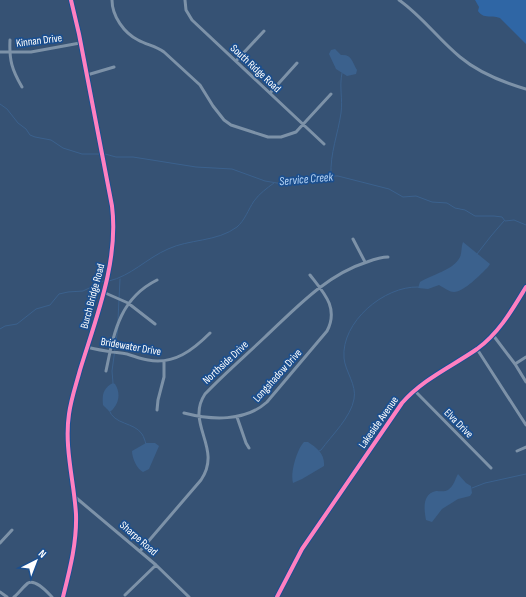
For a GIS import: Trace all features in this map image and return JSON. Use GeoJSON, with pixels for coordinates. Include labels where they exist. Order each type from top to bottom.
{"type":"FeatureCollection","features":[{"type":"Feature","properties":{"kind":"street","name":"Burch Bridge Road"},"geometry":{"type":"LineString","coordinates":[[63,597],[74,543],[76,520],[68,439],[68,415],[112,255],[114,222],[87,74],[71,0]]}},
{"type":"Feature","properties":{"kind":"street"},"geometry":{"type":"LineString","coordinates":[[112,0],[114,11],[120,24],[126,31],[139,40],[158,47],[164,52],[200,85],[218,114],[231,125],[268,137],[278,138],[294,133],[304,125],[331,94]]}},
{"type":"Feature","properties":{"kind":"street","name":"South Ridge Road"},"geometry":{"type":"LineString","coordinates":[[185,0],[187,13],[192,20],[324,144]]}},
{"type":"Feature","properties":{"kind":"street"},"geometry":{"type":"LineString","coordinates":[[399,0],[414,12],[467,63],[497,80],[526,89]]}},
{"type":"Feature","properties":{"kind":"street"},"geometry":{"type":"LineString","coordinates":[[236,61],[264,31]]}},
{"type":"Feature","properties":{"kind":"street"},"geometry":{"type":"LineString","coordinates":[[10,40],[9,52],[11,65],[22,87]]}},
{"type":"Feature","properties":{"kind":"street","name":"Kinnan Drive"},"geometry":{"type":"LineString","coordinates":[[0,52],[31,52],[80,43]]}},
{"type":"Feature","properties":{"kind":"street"},"geometry":{"type":"LineString","coordinates":[[270,93],[297,63]]}},
{"type":"Feature","properties":{"kind":"street"},"geometry":{"type":"LineString","coordinates":[[87,74],[114,67]]}},
{"type":"Feature","properties":{"kind":"street"},"geometry":{"type":"LineString","coordinates":[[353,238],[365,262]]}},
{"type":"Feature","properties":{"kind":"street","name":"Northside Drive"},"geometry":{"type":"LineString","coordinates":[[140,551],[201,480],[207,469],[209,459],[208,452],[199,416],[200,406],[205,394],[320,288],[353,266],[381,257],[388,257]]}},
{"type":"Feature","properties":{"kind":"street","name":"Longshadow Drive"},"geometry":{"type":"LineString","coordinates":[[184,413],[199,416],[237,417],[260,408],[266,402],[327,332],[331,324],[332,316],[330,304],[310,275]]}},
{"type":"Feature","properties":{"kind":"street"},"geometry":{"type":"LineString","coordinates":[[106,371],[121,315],[128,303],[140,290],[157,280]]}},
{"type":"Feature","properties":{"kind":"street","name":"Lakeside Avenue"},"geometry":{"type":"LineString","coordinates":[[277,597],[306,543],[396,410],[414,390],[477,349],[493,335],[505,320],[526,287]]}},
{"type":"Feature","properties":{"kind":"street"},"geometry":{"type":"LineString","coordinates":[[103,292],[128,303],[155,324]]}},
{"type":"Feature","properties":{"kind":"street","name":"Bridewater Drive"},"geometry":{"type":"LineString","coordinates":[[87,347],[128,354],[149,360],[164,361],[177,358],[186,353],[198,345],[210,333]]}},
{"type":"Feature","properties":{"kind":"street"},"geometry":{"type":"LineString","coordinates":[[493,335],[515,364],[526,382]]}},
{"type":"Feature","properties":{"kind":"street"},"geometry":{"type":"LineString","coordinates":[[477,349],[526,425]]}},
{"type":"Feature","properties":{"kind":"street"},"geometry":{"type":"LineString","coordinates":[[515,364],[526,357]]}},
{"type":"Feature","properties":{"kind":"street"},"geometry":{"type":"LineString","coordinates":[[157,410],[163,380],[164,361]]}},
{"type":"Feature","properties":{"kind":"street","name":"Elva Drive"},"geometry":{"type":"LineString","coordinates":[[414,390],[491,468]]}},
{"type":"Feature","properties":{"kind":"street"},"geometry":{"type":"LineString","coordinates":[[237,417],[249,448]]}},
{"type":"Feature","properties":{"kind":"street"},"geometry":{"type":"LineString","coordinates":[[517,451],[526,447]]}},
{"type":"Feature","properties":{"kind":"street","name":"Sharpe Road"},"geometry":{"type":"LineString","coordinates":[[74,496],[140,551],[190,597]]}},
{"type":"Feature","properties":{"kind":"street"},"geometry":{"type":"LineString","coordinates":[[0,543],[12,530]]}},
{"type":"Feature","properties":{"kind":"street"},"geometry":{"type":"LineString","coordinates":[[125,595],[156,565]]}},
{"type":"Feature","properties":{"kind":"street"},"geometry":{"type":"LineString","coordinates":[[14,597],[28,583],[33,582],[52,597]]}},
{"type":"Feature","properties":{"kind":"street"},"geometry":{"type":"LineString","coordinates":[[0,592],[7,597]]}},
{"type":"Feature","properties":{"kind":"shaded area"},"geometry":{"type":"Polygon","coordinates":[[[475,0],[526,0],[526,44],[500,18],[480,14],[478,11],[479,7],[475,0]]]}},
{"type":"Feature","properties":{"kind":"shaded area"},"geometry":{"type":"Polygon","coordinates":[[[335,49],[341,55],[350,57],[357,70],[356,74],[347,76],[336,69],[329,54],[331,50],[335,49]]]}},
{"type":"Feature","properties":{"kind":"shaded area"},"geometry":{"type":"Polygon","coordinates":[[[463,242],[490,264],[488,267],[472,282],[458,291],[450,291],[439,285],[428,289],[418,288],[420,282],[448,269],[457,262],[461,255],[463,242]]]}},
{"type":"Feature","properties":{"kind":"shaded area"},"geometry":{"type":"Polygon","coordinates":[[[113,383],[117,387],[118,398],[114,408],[109,411],[103,405],[103,395],[107,387],[113,383]]]}},
{"type":"Feature","properties":{"kind":"shaded area"},"geometry":{"type":"Polygon","coordinates":[[[304,442],[308,442],[320,452],[323,458],[324,466],[293,483],[292,473],[295,461],[301,445],[304,442]]]}},
{"type":"Feature","properties":{"kind":"shaded area"},"geometry":{"type":"Polygon","coordinates":[[[146,443],[155,443],[159,446],[149,469],[143,472],[135,463],[132,451],[146,443]]]}},
{"type":"Feature","properties":{"kind":"shaded area"},"geometry":{"type":"Polygon","coordinates":[[[458,474],[471,486],[472,493],[470,496],[458,499],[442,509],[432,522],[426,520],[425,502],[428,495],[436,491],[448,490],[458,474]]]}},
{"type":"Feature","properties":{"kind":"waterway"},"geometry":{"type":"LineString","coordinates":[[331,175],[333,151],[341,113],[342,73]]}},
{"type":"Feature","properties":{"kind":"waterway","name":"Service Creek"},"geometry":{"type":"LineString","coordinates":[[0,104],[7,109],[30,135],[51,140],[63,148],[82,154],[99,154]]}},
{"type":"Feature","properties":{"kind":"waterway","name":"Service Creek"},"geometry":{"type":"LineString","coordinates":[[105,154],[116,157],[133,157],[196,167],[232,169],[265,181],[277,183],[298,183],[326,176],[338,176],[389,189],[403,197],[416,196],[432,202],[447,203],[455,208],[465,210],[475,216],[502,217],[505,221],[514,220],[526,225]]}},
{"type":"Feature","properties":{"kind":"waterway"},"geometry":{"type":"LineString","coordinates":[[109,281],[125,275],[168,249],[185,243],[212,238],[229,232],[240,224],[258,196],[274,183]]}},
{"type":"Feature","properties":{"kind":"waterway"},"geometry":{"type":"LineString","coordinates":[[477,254],[504,221]]}},
{"type":"Feature","properties":{"kind":"waterway"},"geometry":{"type":"LineString","coordinates":[[118,320],[120,279]]}},
{"type":"Feature","properties":{"kind":"waterway"},"geometry":{"type":"LineString","coordinates":[[0,329],[5,326],[17,324],[36,309],[50,305],[59,294],[83,291],[104,281]]}},
{"type":"Feature","properties":{"kind":"waterway"},"geometry":{"type":"LineString","coordinates":[[319,451],[340,426],[352,406],[354,389],[344,358],[345,345],[357,319],[379,300],[392,293],[405,288],[418,287]]}},
{"type":"Feature","properties":{"kind":"waterway"},"geometry":{"type":"LineString","coordinates":[[113,383],[112,371],[118,327]]}},
{"type":"Feature","properties":{"kind":"waterway"},"geometry":{"type":"LineString","coordinates":[[109,410],[115,418],[138,430],[143,435],[146,444]]}},
{"type":"Feature","properties":{"kind":"waterway"},"geometry":{"type":"LineString","coordinates":[[472,488],[485,483],[526,474]]}},
{"type":"Feature","properties":{"kind":"cycle path"},"geometry":{"type":"LineString","coordinates":[[63,597],[72,556],[76,524],[75,502],[68,451],[69,414],[72,397],[105,289],[112,248],[113,227],[112,206],[79,34],[71,0]]}},
{"type":"Feature","properties":{"kind":"cycle path"},"geometry":{"type":"LineString","coordinates":[[277,597],[302,549],[402,403],[428,380],[485,343],[504,321],[526,287]]}}]}
